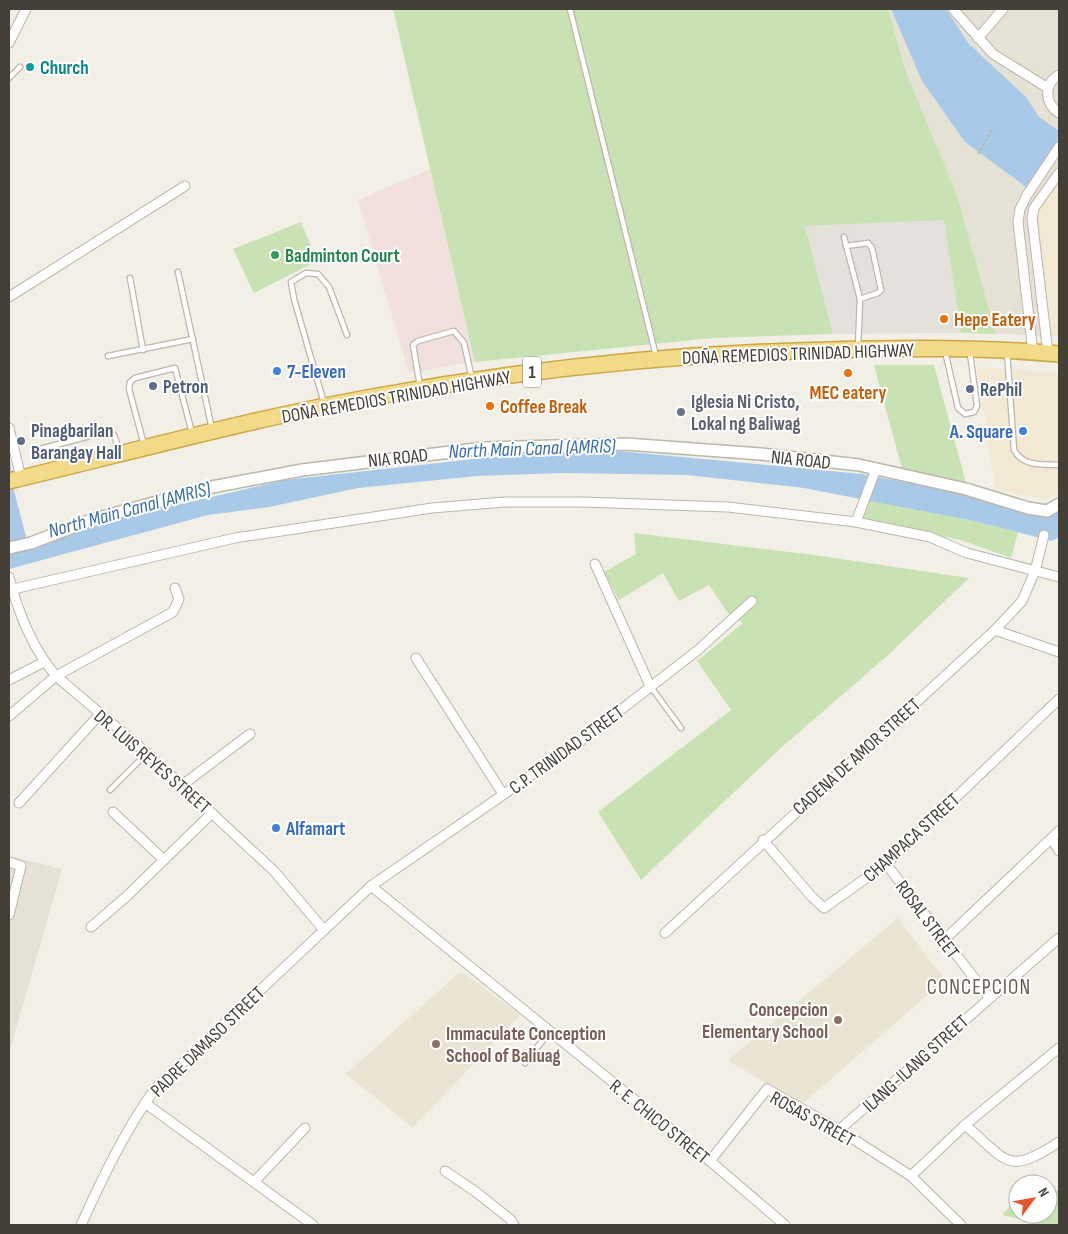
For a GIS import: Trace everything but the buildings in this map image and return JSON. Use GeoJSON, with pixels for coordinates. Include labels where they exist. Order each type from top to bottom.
{"type":"FeatureCollection","features":[{"type":"Feature","properties":{"kind":"highway","name":"DOÑA REMEDIOS TRINIDAD HIGHWAY"},"geometry":{"type":"LineString","coordinates":[[15,480],[193,436],[325,407],[472,380],[656,358],[746,352],[970,349],[1047,353]]}},
{"type":"Feature","properties":{"kind":"street"},"geometry":{"type":"LineString","coordinates":[[9,43],[26,9]]}},
{"type":"Feature","properties":{"kind":"street"},"geometry":{"type":"LineString","coordinates":[[954,9],[993,54],[1048,88]]}},
{"type":"Feature","properties":{"kind":"street"},"geometry":{"type":"LineString","coordinates":[[978,38],[1003,9]]}},
{"type":"Feature","properties":{"kind":"street"},"geometry":{"type":"LineString","coordinates":[[1059,75],[1051,82],[1048,88],[1049,102],[1059,114]]}},
{"type":"Feature","properties":{"kind":"street"},"geometry":{"type":"LineString","coordinates":[[1047,353],[1018,222],[1020,209],[1059,147]]}},
{"type":"Feature","properties":{"kind":"street"},"geometry":{"type":"LineString","coordinates":[[1047,353],[1032,218],[1034,208],[1059,172]]}},
{"type":"Feature","properties":{"kind":"street"},"geometry":{"type":"LineString","coordinates":[[9,297],[185,186]]}},
{"type":"Feature","properties":{"kind":"street"},"geometry":{"type":"LineString","coordinates":[[9,428],[15,480]]}},
{"type":"Feature","properties":{"kind":"street","name":"NIA ROAD"},"geometry":{"type":"LineString","coordinates":[[9,548],[31,543],[115,513],[212,487],[302,470],[484,448],[626,444],[762,454],[966,488],[1028,508],[1047,510],[1059,504]]}},
{"type":"Feature","properties":{"kind":"street"},"geometry":{"type":"LineString","coordinates":[[856,522],[874,473]]}},
{"type":"Feature","properties":{"kind":"street"},"geometry":{"type":"LineString","coordinates":[[10,590],[235,538],[450,506],[505,502],[582,502],[728,508],[856,522],[930,537],[967,553],[1059,577]]}},
{"type":"Feature","properties":{"kind":"street","name":"CADENA DE AMOR STREET"},"geometry":{"type":"LineString","coordinates":[[665,932],[763,840],[995,630],[1022,600],[1035,571],[1044,536]]}},
{"type":"Feature","properties":{"kind":"street"},"geometry":{"type":"LineString","coordinates":[[595,564],[650,686]]}},
{"type":"Feature","properties":{"kind":"street","name":"DR. LUIS REYES STREET"},"geometry":{"type":"LineString","coordinates":[[9,577],[10,590],[25,626],[44,662],[56,676],[148,753],[181,786],[274,871],[324,930]]}},
{"type":"Feature","properties":{"kind":"street"},"geometry":{"type":"LineString","coordinates":[[9,716],[56,676],[173,612],[178,599],[175,588]]}},
{"type":"Feature","properties":{"kind":"street","name":"C.P. TRINIDAD STREET"},"geometry":{"type":"LineString","coordinates":[[371,886],[578,743],[698,650],[752,601]]}},
{"type":"Feature","properties":{"kind":"street"},"geometry":{"type":"LineString","coordinates":[[995,630],[1059,652]]}},
{"type":"Feature","properties":{"kind":"street"},"geometry":{"type":"LineString","coordinates":[[416,658],[503,794]]}},
{"type":"Feature","properties":{"kind":"street"},"geometry":{"type":"LineString","coordinates":[[9,680],[44,662]]}},
{"type":"Feature","properties":{"kind":"street","name":"CHAMPACA STREET"},"geometry":{"type":"LineString","coordinates":[[763,840],[812,897],[824,908],[886,864],[1059,699]]}},
{"type":"Feature","properties":{"kind":"street"},"geometry":{"type":"LineString","coordinates":[[19,803],[100,714]]}},
{"type":"Feature","properties":{"kind":"street"},"geometry":{"type":"LineString","coordinates":[[181,786],[250,734]]}},
{"type":"Feature","properties":{"kind":"street"},"geometry":{"type":"LineString","coordinates":[[113,812],[164,860]]}},
{"type":"Feature","properties":{"kind":"street"},"geometry":{"type":"LineString","coordinates":[[90,927],[164,860],[212,813]]}},
{"type":"Feature","properties":{"kind":"street"},"geometry":{"type":"LineString","coordinates":[[944,940],[1059,831]]}},
{"type":"Feature","properties":{"kind":"street"},"geometry":{"type":"LineString","coordinates":[[1052,839],[1059,851]]}},
{"type":"Feature","properties":{"kind":"street"},"geometry":{"type":"LineString","coordinates":[[9,862],[21,866],[9,915]]}},
{"type":"Feature","properties":{"kind":"street","name":"ROSAL STREET"},"geometry":{"type":"LineString","coordinates":[[886,864],[989,998]]}},
{"type":"Feature","properties":{"kind":"street","name":"PADRE DAMASO STREET"},"geometry":{"type":"LineString","coordinates":[[81,1225],[144,1103],[155,1089],[371,886]]}},
{"type":"Feature","properties":{"kind":"street","name":"R. E. CHICO STREET"},"geometry":{"type":"LineString","coordinates":[[371,886],[710,1161],[785,1225]]}},
{"type":"Feature","properties":{"kind":"street","name":"ILANG-ILANG STREET"},"geometry":{"type":"LineString","coordinates":[[839,1130],[1059,938]]}},
{"type":"Feature","properties":{"kind":"street"},"geometry":{"type":"LineString","coordinates":[[911,1176],[965,1125],[1059,1048]]}},
{"type":"Feature","properties":{"kind":"street","name":"ROSAS STREET"},"geometry":{"type":"LineString","coordinates":[[710,1161],[767,1089],[839,1130],[911,1176],[961,1224]]}},
{"type":"Feature","properties":{"kind":"street"},"geometry":{"type":"LineString","coordinates":[[144,1103],[313,1225]]}},
{"type":"Feature","properties":{"kind":"street"},"geometry":{"type":"LineString","coordinates":[[965,1125],[1003,1158],[1012,1163],[1023,1162],[1041,1154],[1059,1142]]}},
{"type":"Feature","properties":{"kind":"street"},"geometry":{"type":"LineString","coordinates":[[254,1182],[305,1128]]}},
{"type":"Feature","properties":{"kind":"street"},"geometry":{"type":"LineString","coordinates":[[445,1171],[476,1192],[510,1219],[514,1225]]}},
{"type":"Feature","properties":{"kind":"street"},"geometry":{"type":"LineString","coordinates":[[770,1225],[776,1218]]}},
{"type":"Feature","properties":{"kind":"lane"},"geometry":{"type":"LineString","coordinates":[[570,9],[656,358]]}},
{"type":"Feature","properties":{"kind":"lane"},"geometry":{"type":"LineString","coordinates":[[9,78],[20,67]]}},
{"type":"Feature","properties":{"kind":"lane"},"geometry":{"type":"LineString","coordinates":[[844,238],[860,299],[858,349]]}},
{"type":"Feature","properties":{"kind":"lane"},"geometry":{"type":"LineString","coordinates":[[846,246],[868,243],[872,248],[881,290],[878,293],[860,299]]}},
{"type":"Feature","properties":{"kind":"lane"},"geometry":{"type":"LineString","coordinates":[[178,272],[213,432]]}},
{"type":"Feature","properties":{"kind":"lane"},"geometry":{"type":"LineString","coordinates":[[325,407],[291,282],[306,273],[318,274],[329,287],[347,334]]}},
{"type":"Feature","properties":{"kind":"lane"},"geometry":{"type":"LineString","coordinates":[[130,278],[143,350]]}},
{"type":"Feature","properties":{"kind":"lane"},"geometry":{"type":"LineString","coordinates":[[420,389],[413,345],[418,341],[454,332],[464,342],[472,380]]}},
{"type":"Feature","properties":{"kind":"lane"},"geometry":{"type":"LineString","coordinates":[[108,356],[192,339]]}},
{"type":"Feature","properties":{"kind":"lane"},"geometry":{"type":"LineString","coordinates":[[945,349],[958,408],[965,414],[974,412],[977,406],[970,349]]}},
{"type":"Feature","properties":{"kind":"lane"},"geometry":{"type":"LineString","coordinates":[[1007,351],[1014,450],[1018,458],[1026,462],[1059,465]]}},
{"type":"Feature","properties":{"kind":"lane"},"geometry":{"type":"LineString","coordinates":[[145,448],[129,389],[130,382],[135,378],[175,368],[193,436]]}},
{"type":"Feature","properties":{"kind":"lane"},"geometry":{"type":"LineString","coordinates":[[40,449],[109,431],[114,435],[121,455]]}},
{"type":"Feature","properties":{"kind":"lane"},"geometry":{"type":"LineString","coordinates":[[650,686],[681,728]]}},
{"type":"Feature","properties":{"kind":"lane"},"geometry":{"type":"LineString","coordinates":[[110,790],[148,753]]}},
{"type":"Feature","properties":{"kind":"lane"},"geometry":{"type":"LineString","coordinates":[[524,1063],[550,1031]]}},
{"type":"Feature","properties":{"kind":"path"},"geometry":{"type":"LineString","coordinates":[[978,154],[993,129]]}},
{"type":"Feature","properties":{"kind":"shaded area"},"geometry":{"type":"Polygon","coordinates":[[[888,9],[1059,9],[1059,181],[1045,200],[1039,220],[1051,336],[996,334],[907,75],[888,9]]]}},
{"type":"Feature","properties":{"kind":"shaded area"},"geometry":{"type":"Polygon","coordinates":[[[430,169],[475,362],[409,373],[358,200],[430,169]]]}},
{"type":"Feature","properties":{"kind":"shaded area"},"geometry":{"type":"Polygon","coordinates":[[[1059,181],[1059,337],[1051,336],[1039,220],[1040,210],[1045,200],[1059,181]]]}},
{"type":"Feature","properties":{"kind":"shaded area"},"geometry":{"type":"Polygon","coordinates":[[[944,219],[961,333],[833,334],[805,226],[944,219]]]}},
{"type":"Feature","properties":{"kind":"shaded area","name":"A. Square"},"geometry":{"type":"Polygon","coordinates":[[[977,367],[1059,373],[1059,494],[1044,499],[995,489],[977,367]]]}},
{"type":"Feature","properties":{"kind":"shaded area"},"geometry":{"type":"Polygon","coordinates":[[[9,856],[62,869],[9,1053],[9,856]]]}},
{"type":"Feature","properties":{"kind":"shaded area","name":"Concepcion Elementary School"},"geometry":{"type":"Polygon","coordinates":[[[898,918],[945,980],[801,1105],[728,1060],[898,918]]]}},
{"type":"Feature","properties":{"kind":"shaded area","name":"Immaculate Conception School of Baliuag"},"geometry":{"type":"Polygon","coordinates":[[[461,971],[520,1015],[413,1128],[346,1074],[461,971]]]}},
{"type":"Feature","properties":{"kind":"green space"},"geometry":{"type":"Polygon","coordinates":[[[393,9],[888,9],[907,75],[956,193],[996,334],[961,333],[944,220],[805,226],[833,334],[713,338],[475,362],[393,9]]]}},
{"type":"Feature","properties":{"kind":"green space","name":"Badminton Court"},"geometry":{"type":"Polygon","coordinates":[[[301,222],[317,261],[254,293],[233,249],[301,222]]]}},
{"type":"Feature","properties":{"kind":"green space"},"geometry":{"type":"Polygon","coordinates":[[[874,365],[934,365],[966,483],[902,469],[874,365]]]}},
{"type":"Feature","properties":{"kind":"green space"},"geometry":{"type":"Polygon","coordinates":[[[869,500],[974,521],[1018,532],[1011,558],[961,540],[862,520],[869,500]]]}},
{"type":"Feature","properties":{"kind":"green space"},"geometry":{"type":"Polygon","coordinates":[[[634,533],[814,555],[969,578],[887,656],[782,747],[641,880],[598,812],[731,710],[697,661],[743,623],[727,612],[709,585],[679,601],[663,573],[619,600],[604,572],[636,554],[634,533]]]}},
{"type":"Feature","properties":{"kind":"green space"},"geometry":{"type":"Polygon","coordinates":[[[1058,1190],[1059,1225],[1027,1225],[1058,1224],[1058,1190]]]}},
{"type":"Feature","properties":{"kind":"green space"},"geometry":{"type":"Polygon","coordinates":[[[1008,1208],[1008,1216],[1002,1215],[1008,1208]]]}},
{"type":"Feature","properties":{"kind":"water"},"geometry":{"type":"Polygon","coordinates":[[[891,9],[946,9],[969,44],[1026,97],[1039,117],[1059,131],[1056,147],[1026,187],[965,142],[922,81],[891,9]]]}},
{"type":"Feature","properties":{"kind":"water","name":"North Main Canal (AMRIS)"},"geometry":{"type":"Polygon","coordinates":[[[9,450],[13,487],[29,548],[116,519],[285,480],[510,455],[618,451],[862,474],[945,490],[1021,512],[1046,516],[1059,511],[1059,537],[1052,541],[974,521],[804,488],[687,475],[561,473],[477,476],[358,488],[269,507],[208,515],[9,569],[9,450]]]}},
{"type":"Feature","properties":{"kind":"place","name":"Church"},"geometry":{"type":"Point","coordinates":[30,67]}},
{"type":"Feature","properties":{"kind":"place","name":"Badminton Court"},"geometry":{"type":"Point","coordinates":[275,255]}},
{"type":"Feature","properties":{"kind":"place","name":"Hepe Eatery"},"geometry":{"type":"Point","coordinates":[944,319]}},
{"type":"Feature","properties":{"kind":"place","name":"7-Eleven"},"geometry":{"type":"Point","coordinates":[277,371]}},
{"type":"Feature","properties":{"kind":"place","name":"MEC eatery"},"geometry":{"type":"Point","coordinates":[848,373]}},
{"type":"Feature","properties":{"kind":"place","name":"Petron"},"geometry":{"type":"Point","coordinates":[153,386]}},
{"type":"Feature","properties":{"kind":"place","name":"RePhil"},"geometry":{"type":"Point","coordinates":[970,389]}},
{"type":"Feature","properties":{"kind":"place","name":"Coffee Break"},"geometry":{"type":"Point","coordinates":[490,406]}},
{"type":"Feature","properties":{"kind":"place","name":"Iglesia Ni Cristo, Lokal ng Baliwag"},"geometry":{"type":"Point","coordinates":[681,412]}},
{"type":"Feature","properties":{"kind":"place","name":"A. Square"},"geometry":{"type":"Point","coordinates":[1023,431]}},
{"type":"Feature","properties":{"kind":"place","name":"Pinagbarilan Barangay Hall"},"geometry":{"type":"Point","coordinates":[21,441]}},
{"type":"Feature","properties":{"kind":"place","name":"Alfamart"},"geometry":{"type":"Point","coordinates":[276,828]}},
{"type":"Feature","properties":{"kind":"place","name":"Concepcion Elementary School"},"geometry":{"type":"Point","coordinates":[838,1020]}},
{"type":"Feature","properties":{"kind":"place","name":"Immaculate Conception School of Baliuag"},"geometry":{"type":"Point","coordinates":[436,1044]}},
{"type":"Feature","properties":{"kind":"district","name":"CONCEPCION"},"geometry":{"type":"Point","coordinates":[979,987]}}]}
